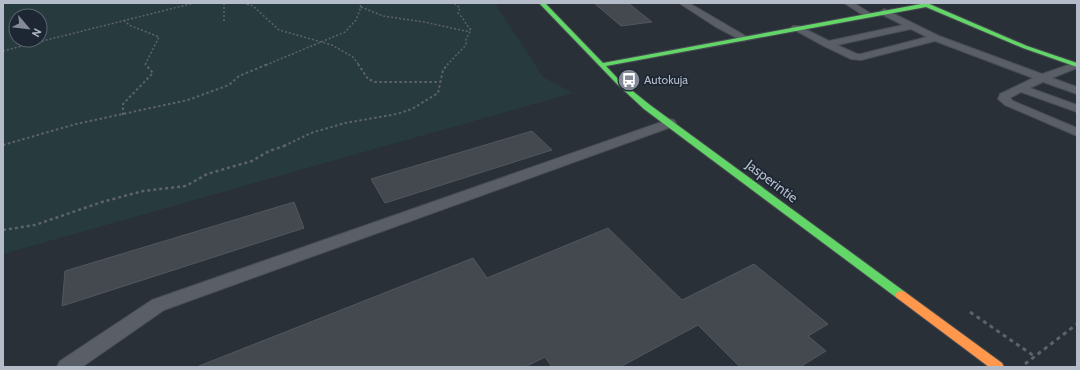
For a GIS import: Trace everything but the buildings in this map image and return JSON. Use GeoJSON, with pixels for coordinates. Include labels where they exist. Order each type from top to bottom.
{"type":"FeatureCollection","features":[{"type":"Feature","properties":{"kind":"street","name":"Jasperintie"},"geometry":{"type":"LineString","coordinates":[[542,3],[601,65],[641,102],[998,367]]}},
{"type":"Feature","properties":{"kind":"street"},"geometry":{"type":"LineString","coordinates":[[601,65],[925,4],[1025,47],[1077,65]]}},
{"type":"Feature","properties":{"kind":"lane"},"geometry":{"type":"LineString","coordinates":[[683,3],[744,38]]}},
{"type":"Feature","properties":{"kind":"lane"},"geometry":{"type":"LineString","coordinates":[[848,3],[869,15]]}},
{"type":"Feature","properties":{"kind":"lane"},"geometry":{"type":"LineString","coordinates":[[884,12],[936,38],[1077,91]]}},
{"type":"Feature","properties":{"kind":"lane"},"geometry":{"type":"LineString","coordinates":[[826,44],[911,26]]}},
{"type":"Feature","properties":{"kind":"lane"},"geometry":{"type":"LineString","coordinates":[[796,28],[848,55],[861,57],[936,38]]}},
{"type":"Feature","properties":{"kind":"lane"},"geometry":{"type":"LineString","coordinates":[[1077,65],[1042,78],[1004,96],[1004,99],[1009,103],[1077,132]]}},
{"type":"Feature","properties":{"kind":"lane"},"geometry":{"type":"LineString","coordinates":[[1021,88],[1077,109]]}},
{"type":"Feature","properties":{"kind":"lane"},"geometry":{"type":"LineString","coordinates":[[67,367],[158,305],[670,123]]}},
{"type":"Feature","properties":{"kind":"path"},"geometry":{"type":"LineString","coordinates":[[3,50],[194,3]]}},
{"type":"Feature","properties":{"kind":"path"},"geometry":{"type":"LineString","coordinates":[[224,3],[224,22]]}},
{"type":"Feature","properties":{"kind":"path"},"geometry":{"type":"LineString","coordinates":[[243,3],[253,6],[279,30],[332,45],[353,58],[368,79],[375,82],[441,82]]}},
{"type":"Feature","properties":{"kind":"path"},"geometry":{"type":"LineString","coordinates":[[359,3],[365,10],[387,17],[448,26],[470,32]]}},
{"type":"Feature","properties":{"kind":"path"},"geometry":{"type":"LineString","coordinates":[[3,230],[35,225],[102,202],[143,191],[186,186],[207,174],[252,161],[269,151],[289,144],[311,133],[345,123],[397,114],[412,109],[438,93],[443,70],[466,45],[466,40],[471,30],[465,24],[463,17],[458,13],[460,8],[454,3]]}},
{"type":"Feature","properties":{"kind":"path"},"geometry":{"type":"LineString","coordinates":[[3,145],[76,124],[188,100],[228,85],[239,76],[345,32],[356,20],[361,7]]}},
{"type":"Feature","properties":{"kind":"path"},"geometry":{"type":"LineString","coordinates":[[123,20],[129,25],[159,37],[145,65],[153,73],[122,104],[123,115]]}},
{"type":"Feature","properties":{"kind":"path"},"geometry":{"type":"LineString","coordinates":[[1022,367],[1077,324]]}},
{"type":"Feature","properties":{"kind":"green space"},"geometry":{"type":"Polygon","coordinates":[[[3,3],[495,3],[543,77],[573,93],[3,254],[3,3]]]}},
{"type":"Feature","properties":{"kind":"traffic: fast"},"geometry":{"type":"LineString","coordinates":[[542,3],[618,82],[647,107],[901,295]]}},
{"type":"Feature","properties":{"kind":"traffic: fast"},"geometry":{"type":"LineString","coordinates":[[922,3],[1025,47],[1077,65]]}},
{"type":"Feature","properties":{"kind":"traffic: fast"},"geometry":{"type":"LineString","coordinates":[[601,65],[927,5]]}},
{"type":"Feature","properties":{"kind":"traffic: slow"},"geometry":{"type":"LineString","coordinates":[[901,295],[998,367]]}},
{"type":"Feature","properties":{"kind":"place","name":"Autokuja"},"geometry":{"type":"Point","coordinates":[629,80]}}]}
